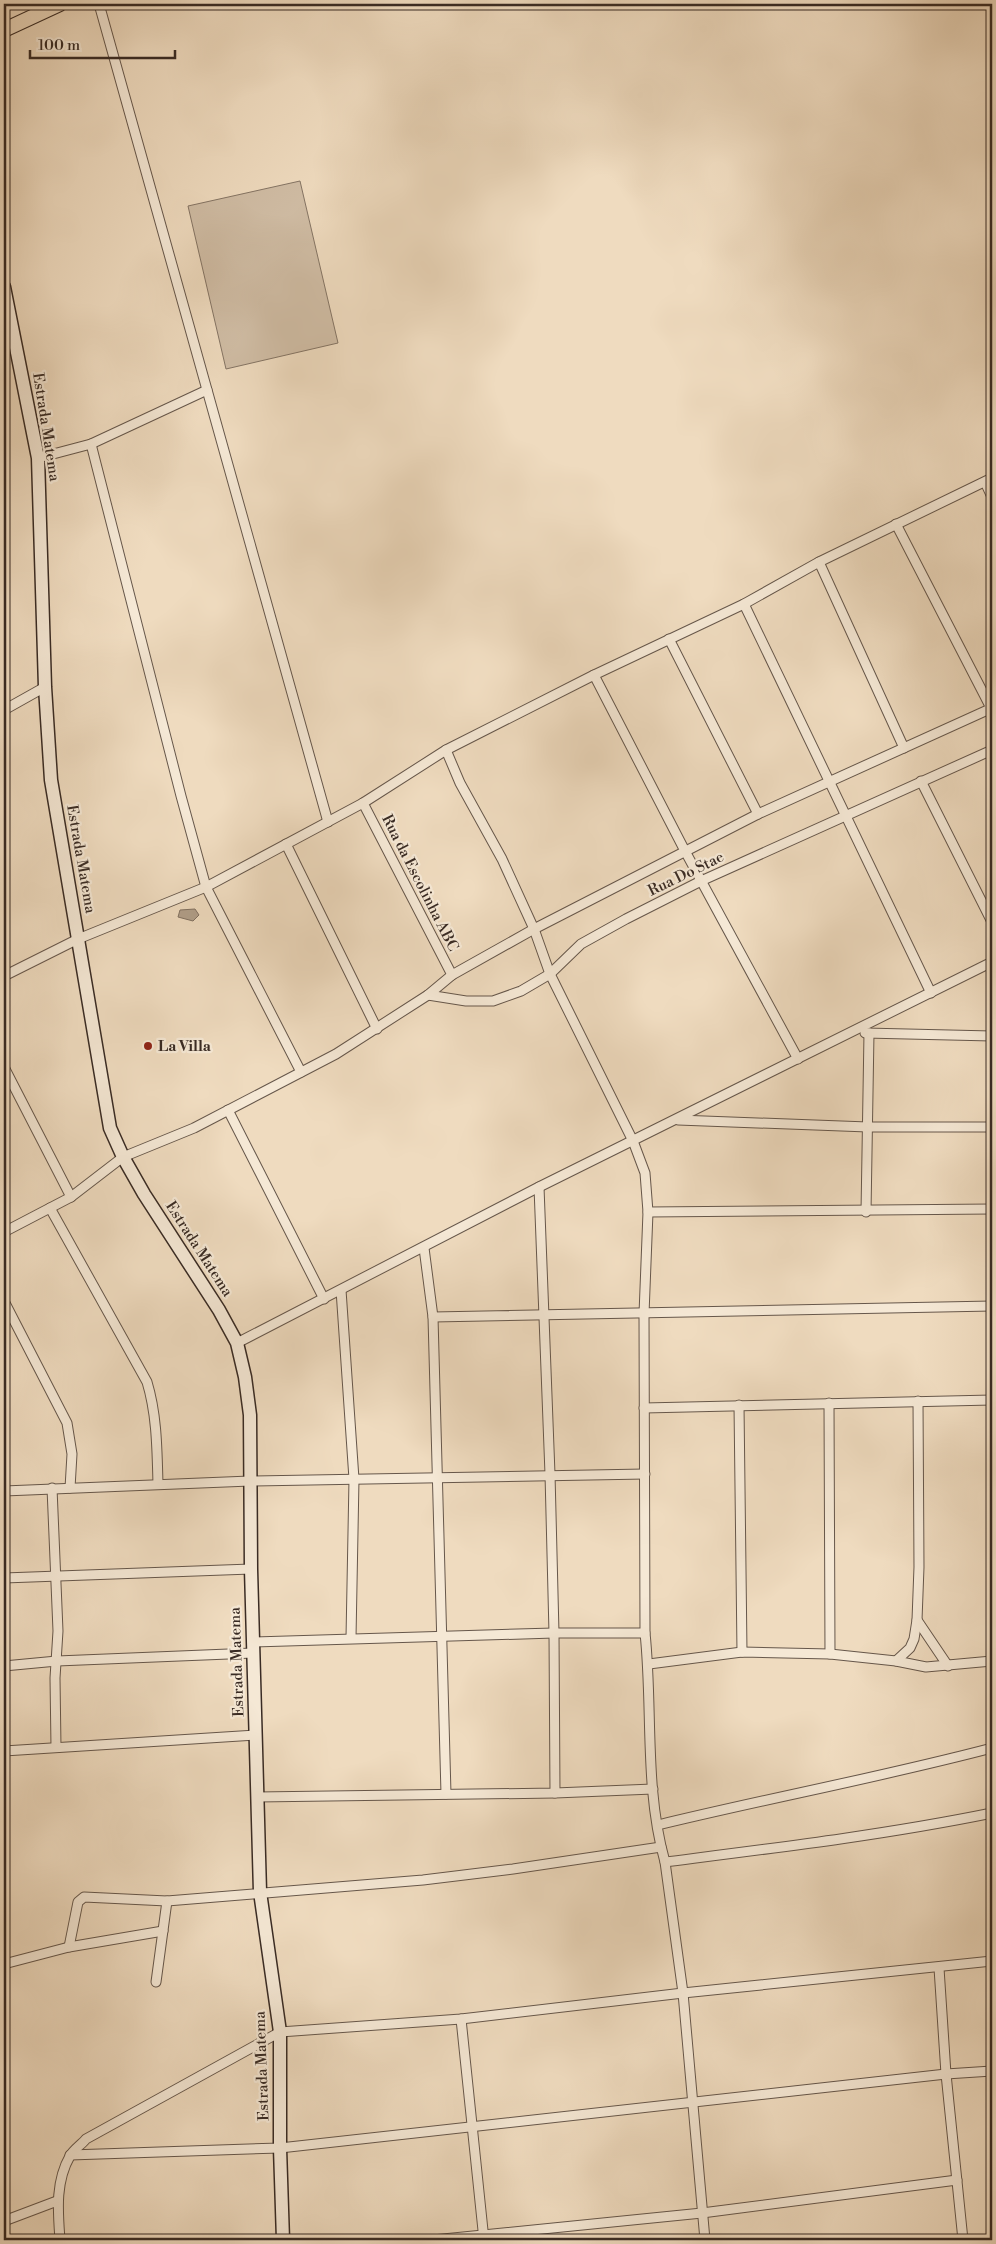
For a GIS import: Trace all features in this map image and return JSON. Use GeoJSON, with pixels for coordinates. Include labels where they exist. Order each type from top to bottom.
{"type":"FeatureCollection","features":[{"type":"Feature","properties":{"kind":"main road"},"geometry":{"type":"LineString","coordinates":[[4,30],[60,4]]}},
{"type":"Feature","properties":{"kind":"street"},"geometry":{"type":"LineString","coordinates":[[99,4],[328,822]]}},
{"type":"Feature","properties":{"kind":"street","name":"Estrada Matema"},"geometry":{"type":"LineString","coordinates":[[4,287],[38,458],[45,687],[51,780],[110,1128],[123,1157],[219,1310],[237,1343],[250,1415],[251,1569],[260,1892],[280,2032],[280,2148],[283,2240]]}},
{"type":"Feature","properties":{"kind":"street"},"geometry":{"type":"LineString","coordinates":[[38,458],[91,444],[207,390]]}},
{"type":"Feature","properties":{"kind":"street"},"geometry":{"type":"LineString","coordinates":[[91,444],[178,786],[206,887],[301,1072]]}},
{"type":"Feature","properties":{"kind":"street"},"geometry":{"type":"LineString","coordinates":[[4,976],[78,939],[206,887],[364,803],[446,750],[594,675],[744,604],[819,562],[896,524],[989,480],[992,497]]}},
{"type":"Feature","properties":{"kind":"street"},"geometry":{"type":"LineString","coordinates":[[4,1232],[71,1197],[123,1157],[194,1128],[301,1072],[377,1029],[428,995],[452,975],[534,929],[758,814],[992,709],[896,524]]}},
{"type":"Feature","properties":{"kind":"street"},"geometry":{"type":"LineString","coordinates":[[819,562],[904,748]]}},
{"type":"Feature","properties":{"kind":"street"},"geometry":{"type":"LineString","coordinates":[[744,604],[931,993]]}},
{"type":"Feature","properties":{"kind":"street"},"geometry":{"type":"LineString","coordinates":[[669,639],[758,814]]}},
{"type":"Feature","properties":{"kind":"street"},"geometry":{"type":"LineString","coordinates":[[594,675],[685,851],[798,1059]]}},
{"type":"Feature","properties":{"kind":"street"},"geometry":{"type":"LineString","coordinates":[[4,710],[45,687]]}},
{"type":"Feature","properties":{"kind":"street"},"geometry":{"type":"LineString","coordinates":[[446,750],[460,782],[502,859],[534,929],[550,974],[633,1141],[645,1174],[648,1212],[644,1314],[646,1633],[649,1664],[653,1789],[683,1993],[705,2240]]}},
{"type":"Feature","properties":{"kind":"street","name":"Rua Do Stae"},"geometry":{"type":"LineString","coordinates":[[428,995],[466,1001],[493,1001],[522,990],[550,974],[581,944],[701,881],[992,750]]}},
{"type":"Feature","properties":{"kind":"street"},"geometry":{"type":"LineString","coordinates":[[921,781],[992,922]]}},
{"type":"Feature","properties":{"kind":"street","name":"Rua da Escolinha ABC"},"geometry":{"type":"LineString","coordinates":[[364,803],[452,975]]}},
{"type":"Feature","properties":{"kind":"street"},"geometry":{"type":"LineString","coordinates":[[286,844],[377,1029]]}},
{"type":"Feature","properties":{"kind":"street"},"geometry":{"type":"LineString","coordinates":[[237,1343],[539,1187],[992,962]]}},
{"type":"Feature","properties":{"kind":"street"},"geometry":{"type":"LineString","coordinates":[[852,1033],[992,1036]]}},
{"type":"Feature","properties":{"kind":"street"},"geometry":{"type":"LineString","coordinates":[[866,1212],[868,1033]]}},
{"type":"Feature","properties":{"kind":"street"},"geometry":{"type":"LineString","coordinates":[[4,1067],[71,1197]]}},
{"type":"Feature","properties":{"kind":"street"},"geometry":{"type":"LineString","coordinates":[[228,1110],[324,1298]]}},
{"type":"Feature","properties":{"kind":"street"},"geometry":{"type":"LineString","coordinates":[[675,1120],[868,1126],[992,1127]]}},
{"type":"Feature","properties":{"kind":"street"},"geometry":{"type":"LineString","coordinates":[[539,1187],[550,1474],[554,1633],[555,1793]]}},
{"type":"Feature","properties":{"kind":"street"},"geometry":{"type":"LineString","coordinates":[[50,1208],[147,1382],[155,1422],[158,1484]]}},
{"type":"Feature","properties":{"kind":"street"},"geometry":{"type":"LineString","coordinates":[[648,1212],[866,1212],[992,1209]]}},
{"type":"Feature","properties":{"kind":"street"},"geometry":{"type":"LineString","coordinates":[[424,1248],[434,1317],[446,1794]]}},
{"type":"Feature","properties":{"kind":"street"},"geometry":{"type":"LineString","coordinates":[[341,1290],[354,1479],[352,1638]]}},
{"type":"Feature","properties":{"kind":"street"},"geometry":{"type":"LineString","coordinates":[[4,1302],[67,1423],[72,1454],[70,1488]]}},
{"type":"Feature","properties":{"kind":"street"},"geometry":{"type":"LineString","coordinates":[[434,1317],[992,1306]]}},
{"type":"Feature","properties":{"kind":"street"},"geometry":{"type":"LineString","coordinates":[[644,1408],[992,1400]]}},
{"type":"Feature","properties":{"kind":"street"},"geometry":{"type":"LineString","coordinates":[[896,1661],[910,1648],[914,1639],[916,1620],[919,1567],[918,1401]]}},
{"type":"Feature","properties":{"kind":"street"},"geometry":{"type":"LineString","coordinates":[[829,1403],[830,1654]]}},
{"type":"Feature","properties":{"kind":"street"},"geometry":{"type":"LineString","coordinates":[[738,1405],[742,1652]]}},
{"type":"Feature","properties":{"kind":"street"},"geometry":{"type":"LineString","coordinates":[[4,1490],[250,1481],[550,1474],[645,1474]]}},
{"type":"Feature","properties":{"kind":"street"},"geometry":{"type":"LineString","coordinates":[[52,1488],[58,1632],[55,1678],[56,1747]]}},
{"type":"Feature","properties":{"kind":"street"},"geometry":{"type":"LineString","coordinates":[[4,1578],[251,1569]]}},
{"type":"Feature","properties":{"kind":"street"},"geometry":{"type":"LineString","coordinates":[[916,1620],[948,1666]]}},
{"type":"Feature","properties":{"kind":"street"},"geometry":{"type":"LineString","coordinates":[[4,1666],[253,1648],[352,1638],[554,1633],[646,1633]]}},
{"type":"Feature","properties":{"kind":"street"},"geometry":{"type":"LineString","coordinates":[[649,1664],[742,1652],[830,1654],[896,1661],[926,1668],[992,1661]]}},
{"type":"Feature","properties":{"kind":"street"},"geometry":{"type":"LineString","coordinates":[[4,1751],[256,1735]]}},
{"type":"Feature","properties":{"kind":"street"},"geometry":{"type":"LineString","coordinates":[[658,1825],[759,1800],[924,1766],[992,1748]]}},
{"type":"Feature","properties":{"kind":"street"},"geometry":{"type":"LineString","coordinates":[[257,1797],[555,1793],[653,1789]]}},
{"type":"Feature","properties":{"kind":"street"},"geometry":{"type":"LineString","coordinates":[[665,1862],[831,1840],[992,1813]]}},
{"type":"Feature","properties":{"kind":"street"},"geometry":{"type":"LineString","coordinates":[[69,1947],[80,1898],[84,1897],[167,1901],[432,1879],[661,1847]]}},
{"type":"Feature","properties":{"kind":"street"},"geometry":{"type":"LineString","coordinates":[[156,1982],[167,1901]]}},
{"type":"Feature","properties":{"kind":"street"},"geometry":{"type":"LineString","coordinates":[[4,1964],[69,1947],[163,1931]]}},
{"type":"Feature","properties":{"kind":"street"},"geometry":{"type":"LineString","coordinates":[[60,2240],[57,2201],[62,2175],[70,2155],[86,2140],[280,2032],[461,2019],[683,1993],[939,1968],[992,1961]]}},
{"type":"Feature","properties":{"kind":"street"},"geometry":{"type":"LineString","coordinates":[[939,1968],[946,2074],[963,2240]]}},
{"type":"Feature","properties":{"kind":"street"},"geometry":{"type":"LineString","coordinates":[[461,2019],[484,2238]]}},
{"type":"Feature","properties":{"kind":"street"},"geometry":{"type":"LineString","coordinates":[[70,2155],[280,2148],[946,2074],[992,2071]]}},
{"type":"Feature","properties":{"kind":"street"},"geometry":{"type":"LineString","coordinates":[[433,2240],[484,2238],[702,2213],[957,2180]]}},
{"type":"Feature","properties":{"kind":"street"},"geometry":{"type":"LineString","coordinates":[[4,2230],[4,2222],[57,2201]]}},
{"type":"Feature","properties":{"kind":"shaded area"},"geometry":{"type":"Polygon","coordinates":[[[300,181],[338,343],[226,369],[188,206],[300,181]]]}},
{"type":"Feature","properties":{"kind":"shaded area"},"geometry":{"type":"Polygon","coordinates":[[[195,909],[199,915],[193,921],[178,917],[180,910],[195,909]]]}},
{"type":"Feature","properties":{"kind":"place","name":"La Villa"},"geometry":{"type":"Point","coordinates":[148,1046]}}]}
